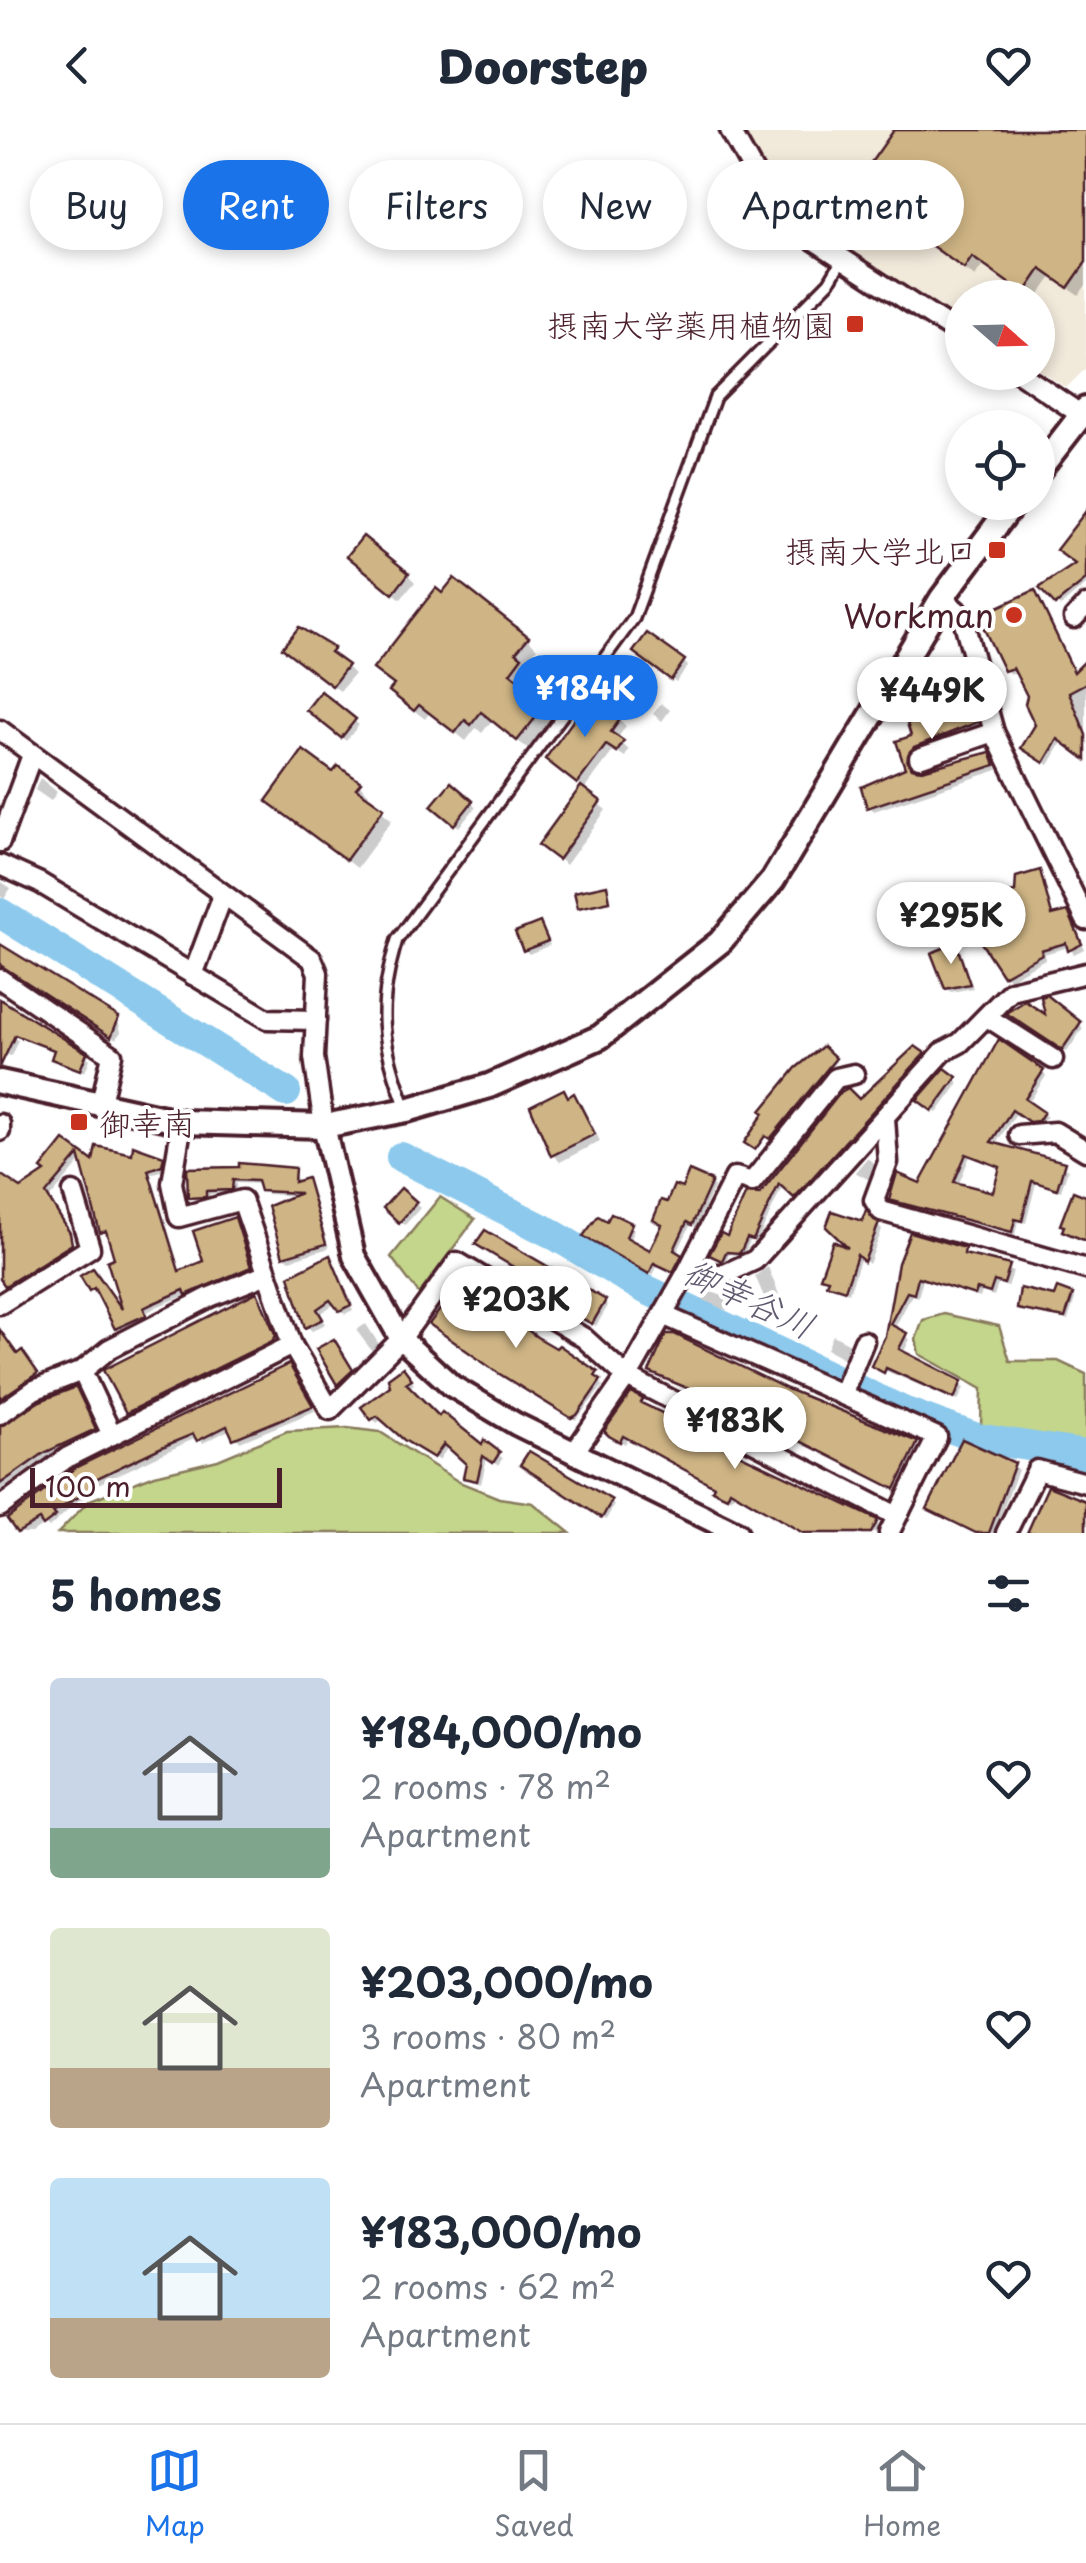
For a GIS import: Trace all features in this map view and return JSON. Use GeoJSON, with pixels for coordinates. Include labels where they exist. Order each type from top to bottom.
{"type":"FeatureCollection","features":[{"type":"Feature","properties":{"kind":"main road"},"geometry":{"type":"LineString","coordinates":[[1055,449],[1084,414]]}},
{"type":"Feature","properties":{"kind":"main road"},"geometry":{"type":"LineString","coordinates":[[0,1082],[182,1122],[324,1126],[406,1110],[489,1086],[600,1037],[720,942],[773,880],[942,598],[1000,520]]}},
{"type":"Feature","properties":{"kind":"street"},"geometry":{"type":"LineString","coordinates":[[730,130],[768,197],[803,232],[945,325]]}},
{"type":"Feature","properties":{"kind":"street"},"geometry":{"type":"LineString","coordinates":[[1046,390],[1084,414]]}},
{"type":"Feature","properties":{"kind":"street"},"geometry":{"type":"LineString","coordinates":[[942,598],[962,615],[994,732],[1086,920]]}},
{"type":"Feature","properties":{"kind":"street"},"geometry":{"type":"LineString","coordinates":[[0,730],[312,959],[318,973],[314,1056],[324,1126],[354,1256],[402,1339],[452,1386],[738,1533]]}},
{"type":"Feature","properties":{"kind":"street"},"geometry":{"type":"LineString","coordinates":[[920,758],[994,732]]}},
{"type":"Feature","properties":{"kind":"street"},"geometry":{"type":"LineString","coordinates":[[0,842],[32,755]]}},
{"type":"Feature","properties":{"kind":"street"},"geometry":{"type":"LineString","coordinates":[[0,865],[40,883],[267,1019],[316,1020]]}},
{"type":"Feature","properties":{"kind":"street"},"geometry":{"type":"LineString","coordinates":[[192,975],[222,894]]}},
{"type":"Feature","properties":{"kind":"street"},"geometry":{"type":"LineString","coordinates":[[682,1282],[724,1274],[755,1260],[943,1052],[1012,992],[1086,973]]}},
{"type":"Feature","properties":{"kind":"street"},"geometry":{"type":"LineString","coordinates":[[0,979],[112,1055],[100,1107]]}},
{"type":"Feature","properties":{"kind":"street"},"geometry":{"type":"LineString","coordinates":[[987,1016],[1053,1060]]}},
{"type":"Feature","properties":{"kind":"street"},"geometry":{"type":"LineString","coordinates":[[574,1451],[665,1312],[735,1177],[752,1182],[836,1078],[854,1074]]}},
{"type":"Feature","properties":{"kind":"street"},"geometry":{"type":"LineString","coordinates":[[885,1118],[888,1162],[874,1200],[881,1211],[1086,1269]]}},
{"type":"Feature","properties":{"kind":"street"},"geometry":{"type":"LineString","coordinates":[[182,1122],[172,1183],[179,1217],[242,1200],[292,1346],[330,1410],[402,1339],[458,1262],[584,1338],[626,1377],[893,1525],[937,1437],[845,1387],[665,1312]]}},
{"type":"Feature","properties":{"kind":"street"},"geometry":{"type":"LineString","coordinates":[[1020,1135],[1055,1132],[1086,1151]]}},
{"type":"Feature","properties":{"kind":"street"},"geometry":{"type":"LineString","coordinates":[[0,1304],[90,1248],[74,1192]]}},
{"type":"Feature","properties":{"kind":"street"},"geometry":{"type":"LineString","coordinates":[[0,1414],[34,1390],[82,1371],[109,1349],[210,1296],[267,1274]]}},
{"type":"Feature","properties":{"kind":"street"},"geometry":{"type":"LineString","coordinates":[[845,1387],[864,1342]]}},
{"type":"Feature","properties":{"kind":"street"},"geometry":{"type":"LineString","coordinates":[[0,1507],[68,1457],[292,1346]]}},
{"type":"Feature","properties":{"kind":"street"},"geometry":{"type":"LineString","coordinates":[[82,1371],[112,1436]]}},
{"type":"Feature","properties":{"kind":"street"},"geometry":{"type":"LineString","coordinates":[[1006,1533],[1038,1470],[1086,1483]]}},
{"type":"Feature","properties":{"kind":"lane"},"geometry":{"type":"LineString","coordinates":[[406,1110],[382,1036],[383,985],[397,940],[634,618],[715,397],[829,282],[843,257]]}},
{"type":"Feature","properties":{"kind":"shaded area"},"geometry":{"type":"Polygon","coordinates":[[[739,130],[1086,130],[1086,368],[1066,388],[1055,381],[1055,280],[945,280],[945,310],[851,250],[964,250],[964,160],[755,160],[739,130]]]}},
{"type":"Feature","properties":{"kind":"green space"},"geometry":{"type":"Polygon","coordinates":[[[440,1197],[475,1219],[419,1294],[391,1257],[440,1197]]]}},
{"type":"Feature","properties":{"kind":"green space"},"geometry":{"type":"Polygon","coordinates":[[[944,1314],[999,1326],[1010,1361],[1058,1361],[1086,1374],[1086,1469],[1040,1454],[981,1425],[982,1389],[919,1354],[916,1339],[923,1320],[944,1314]]]}},
{"type":"Feature","properties":{"kind":"green space"},"geometry":{"type":"Polygon","coordinates":[[[347,1428],[380,1432],[459,1482],[499,1498],[533,1503],[570,1533],[58,1533],[90,1500],[155,1475],[218,1460],[287,1431],[347,1428]]]}},
{"type":"Feature","properties":{"kind":"building"},"geometry":{"type":"Polygon","coordinates":[[[894,130],[1086,130],[1086,262],[1068,288],[1041,269],[1034,280],[1004,280],[972,257],[964,269],[938,250],[964,250],[964,160],[873,160],[894,130]]]}},
{"type":"Feature","properties":{"kind":"building"},"geometry":{"type":"Polygon","coordinates":[[[1086,511],[1086,580],[1055,605],[1039,588],[1075,564],[1056,550],[1086,511]]]}},
{"type":"Feature","properties":{"kind":"building"},"geometry":{"type":"Polygon","coordinates":[[[363,536],[409,573],[393,594],[347,556],[363,536]]]}},
{"type":"Feature","properties":{"kind":"building"},"geometry":{"type":"Polygon","coordinates":[[[454,578],[529,637],[516,652],[522,657],[510,673],[548,702],[517,741],[481,712],[471,725],[465,720],[455,733],[419,705],[414,711],[389,691],[394,685],[373,669],[436,588],[442,593],[454,578]]]}},
{"type":"Feature","properties":{"kind":"building"},"geometry":{"type":"Polygon","coordinates":[[[1035,590],[1074,672],[1086,660],[1086,683],[1069,692],[1086,735],[1086,760],[1058,739],[1044,763],[1021,748],[1035,725],[1025,704],[1027,696],[1013,668],[1004,671],[978,616],[1035,590]]]}},
{"type":"Feature","properties":{"kind":"building"},"geometry":{"type":"Polygon","coordinates":[[[299,627],[334,648],[330,652],[348,665],[332,686],[282,648],[299,627]]]}},
{"type":"Feature","properties":{"kind":"building"},"geometry":{"type":"Polygon","coordinates":[[[647,633],[685,660],[671,680],[633,652],[647,633]]]}},
{"type":"Feature","properties":{"kind":"building"},"geometry":{"type":"Polygon","coordinates":[[[964,671],[978,722],[914,747],[907,761],[912,768],[922,770],[990,752],[995,765],[867,808],[861,787],[905,768],[896,741],[911,736],[907,723],[920,719],[918,692],[964,671]]]}},
{"type":"Feature","properties":{"kind":"building"},"geometry":{"type":"Polygon","coordinates":[[[321,691],[356,719],[341,738],[306,710],[321,691]]]}},
{"type":"Feature","properties":{"kind":"building"},"geometry":{"type":"Polygon","coordinates":[[[591,696],[621,718],[611,732],[624,741],[617,752],[606,745],[577,784],[545,759],[591,696]]]}},
{"type":"Feature","properties":{"kind":"building"},"geometry":{"type":"Polygon","coordinates":[[[303,750],[333,772],[338,766],[361,782],[356,788],[384,808],[346,860],[266,801],[303,750]]]}},
{"type":"Feature","properties":{"kind":"building"},"geometry":{"type":"Polygon","coordinates":[[[451,782],[473,801],[454,825],[431,806],[451,782]]]}},
{"type":"Feature","properties":{"kind":"building"},"geometry":{"type":"Polygon","coordinates":[[[581,786],[601,801],[558,860],[538,845],[581,786]]]}},
{"type":"Feature","properties":{"kind":"building"},"geometry":{"type":"Polygon","coordinates":[[[1040,870],[1052,915],[1068,911],[1082,944],[1068,951],[1066,943],[1041,950],[1042,954],[1003,976],[980,941],[1008,922],[1003,906],[1012,903],[1010,893],[1015,892],[1016,877],[1040,870]]]}},
{"type":"Feature","properties":{"kind":"building"},"geometry":{"type":"Polygon","coordinates":[[[607,885],[610,901],[578,908],[574,892],[607,885]]]}},
{"type":"Feature","properties":{"kind":"building"},"geometry":{"type":"Polygon","coordinates":[[[540,922],[548,941],[523,951],[515,932],[540,922]]]}},
{"type":"Feature","properties":{"kind":"building"},"geometry":{"type":"Polygon","coordinates":[[[956,943],[970,984],[945,989],[931,953],[956,943]]]}},
{"type":"Feature","properties":{"kind":"building"},"geometry":{"type":"Polygon","coordinates":[[[0,944],[119,1017],[111,1037],[0,965],[0,944]]]}},
{"type":"Feature","properties":{"kind":"building"},"geometry":{"type":"Polygon","coordinates":[[[1047,995],[1081,1022],[1062,1050],[1006,1013],[1025,1001],[1045,1014],[1041,997],[1047,995]]]}},
{"type":"Feature","properties":{"kind":"building"},"geometry":{"type":"Polygon","coordinates":[[[0,999],[87,1053],[80,1070],[51,1059],[54,1050],[15,1035],[0,1067],[0,999]]]}},
{"type":"Feature","properties":{"kind":"building"},"geometry":{"type":"Polygon","coordinates":[[[999,1039],[1044,1070],[1025,1099],[1044,1112],[1038,1121],[1029,1122],[1012,1110],[991,1142],[1065,1162],[1057,1189],[1032,1181],[1022,1221],[1015,1219],[1012,1232],[889,1200],[897,1173],[920,1183],[999,1039]],[[966,1154],[954,1182],[993,1192],[1000,1167],[966,1154]]]}},
{"type":"Feature","properties":{"kind":"building"},"geometry":{"type":"Polygon","coordinates":[[[823,1046],[836,1058],[770,1139],[765,1136],[755,1150],[744,1143],[764,1113],[761,1111],[796,1068],[823,1046]]]}},
{"type":"Feature","properties":{"kind":"building"},"geometry":{"type":"Polygon","coordinates":[[[915,1046],[925,1053],[794,1198],[779,1184],[753,1240],[747,1238],[740,1253],[726,1252],[722,1261],[709,1255],[721,1233],[727,1236],[746,1193],[760,1194],[841,1092],[848,1088],[859,1099],[915,1046]]]}},
{"type":"Feature","properties":{"kind":"building"},"geometry":{"type":"Polygon","coordinates":[[[945,1068],[957,1077],[932,1111],[917,1100],[945,1068]]]}},
{"type":"Feature","properties":{"kind":"building"},"geometry":{"type":"Polygon","coordinates":[[[564,1089],[568,1097],[574,1093],[595,1134],[551,1156],[530,1106],[564,1089]]]}},
{"type":"Feature","properties":{"kind":"building"},"geometry":{"type":"Polygon","coordinates":[[[64,1140],[93,1161],[96,1146],[132,1154],[133,1145],[164,1156],[162,1165],[148,1170],[179,1271],[203,1261],[193,1231],[235,1217],[251,1267],[186,1295],[184,1290],[152,1304],[144,1308],[146,1315],[115,1329],[94,1288],[89,1291],[80,1276],[93,1268],[122,1309],[107,1261],[114,1258],[106,1231],[100,1233],[79,1155],[46,1194],[70,1233],[72,1244],[5,1286],[0,1279],[0,1174],[21,1188],[45,1172],[41,1169],[64,1140]]]}},
{"type":"Feature","properties":{"kind":"building"},"geometry":{"type":"Polygon","coordinates":[[[239,1163],[295,1168],[294,1182],[307,1178],[326,1244],[283,1257],[268,1206],[300,1193],[260,1191],[257,1181],[233,1180],[232,1190],[206,1191],[206,1197],[188,1198],[187,1168],[239,1167],[239,1163]]]}},
{"type":"Feature","properties":{"kind":"building"},"geometry":{"type":"Polygon","coordinates":[[[689,1171],[712,1181],[692,1225],[687,1222],[674,1250],[682,1255],[673,1272],[654,1263],[649,1274],[583,1236],[598,1216],[607,1221],[611,1213],[632,1223],[626,1237],[650,1250],[662,1225],[653,1220],[661,1200],[667,1202],[674,1185],[682,1188],[689,1171]]]}},
{"type":"Feature","properties":{"kind":"building"},"geometry":{"type":"Polygon","coordinates":[[[401,1188],[417,1202],[399,1223],[383,1208],[401,1188]]]}},
{"type":"Feature","properties":{"kind":"building"},"geometry":{"type":"Polygon","coordinates":[[[1073,1191],[1086,1196],[1086,1241],[1062,1231],[1064,1226],[1060,1225],[1073,1191]]]}},
{"type":"Feature","properties":{"kind":"building"},"geometry":{"type":"Polygon","coordinates":[[[866,1210],[879,1223],[864,1262],[857,1255],[845,1290],[826,1284],[828,1279],[820,1277],[833,1241],[848,1248],[826,1227],[832,1211],[862,1221],[866,1210]]]}},
{"type":"Feature","properties":{"kind":"building"},"geometry":{"type":"Polygon","coordinates":[[[485,1230],[606,1300],[592,1324],[576,1315],[580,1307],[475,1244],[485,1230]]]}},
{"type":"Feature","properties":{"kind":"building"},"geometry":{"type":"Polygon","coordinates":[[[910,1232],[965,1248],[964,1254],[1010,1265],[1004,1284],[994,1281],[990,1293],[977,1289],[975,1295],[918,1277],[914,1294],[907,1292],[890,1324],[907,1333],[899,1349],[962,1381],[954,1399],[886,1368],[884,1373],[871,1366],[885,1336],[898,1263],[910,1232]]]}},
{"type":"Feature","properties":{"kind":"building"},"geometry":{"type":"Polygon","coordinates":[[[330,1255],[351,1305],[339,1311],[330,1300],[317,1309],[323,1319],[305,1328],[289,1276],[330,1255]]]}},
{"type":"Feature","properties":{"kind":"building"},"geometry":{"type":"Polygon","coordinates":[[[462,1281],[537,1337],[556,1348],[559,1345],[598,1372],[595,1376],[601,1380],[577,1415],[571,1418],[429,1324],[462,1281]]]}},
{"type":"Feature","properties":{"kind":"building"},"geometry":{"type":"Polygon","coordinates":[[[1020,1288],[1054,1296],[1057,1288],[1073,1294],[1065,1318],[1017,1309],[1020,1288]]]}},
{"type":"Feature","properties":{"kind":"building"},"geometry":{"type":"Polygon","coordinates":[[[257,1292],[276,1336],[272,1341],[126,1413],[103,1370],[257,1292]]]}},
{"type":"Feature","properties":{"kind":"building"},"geometry":{"type":"Polygon","coordinates":[[[0,1330],[17,1354],[22,1350],[38,1373],[0,1399],[0,1330]]]}},
{"type":"Feature","properties":{"kind":"building"},"geometry":{"type":"Polygon","coordinates":[[[666,1334],[674,1334],[787,1389],[918,1442],[895,1489],[737,1409],[649,1372],[666,1334]]]}},
{"type":"Feature","properties":{"kind":"building"},"geometry":{"type":"Polygon","coordinates":[[[334,1339],[353,1370],[337,1385],[316,1349],[334,1339]]]}},
{"type":"Feature","properties":{"kind":"building"},"geometry":{"type":"Polygon","coordinates":[[[289,1364],[313,1406],[233,1439],[227,1426],[197,1441],[193,1434],[162,1447],[93,1480],[96,1486],[53,1513],[56,1516],[43,1526],[39,1520],[17,1533],[7,1519],[75,1468],[289,1364]]]}},
{"type":"Feature","properties":{"kind":"building"},"geometry":{"type":"Polygon","coordinates":[[[403,1367],[412,1379],[406,1383],[439,1416],[442,1412],[482,1444],[484,1440],[500,1452],[493,1463],[483,1456],[477,1481],[463,1478],[466,1464],[444,1444],[434,1458],[404,1440],[377,1416],[371,1420],[361,1407],[390,1386],[388,1378],[403,1367]]]}},
{"type":"Feature","properties":{"kind":"building"},"geometry":{"type":"Polygon","coordinates":[[[76,1387],[96,1429],[44,1453],[0,1484],[0,1426],[40,1401],[76,1387]]]}},
{"type":"Feature","properties":{"kind":"building"},"geometry":{"type":"Polygon","coordinates":[[[631,1393],[643,1399],[641,1403],[700,1431],[699,1435],[878,1520],[871,1533],[803,1533],[730,1490],[727,1497],[712,1490],[714,1486],[623,1436],[620,1442],[609,1436],[604,1431],[631,1393]]]}},
{"type":"Feature","properties":{"kind":"building"},"geometry":{"type":"Polygon","coordinates":[[[962,1439],[1015,1463],[989,1533],[976,1533],[927,1509],[962,1439]]]}},
{"type":"Feature","properties":{"kind":"building"},"geometry":{"type":"Polygon","coordinates":[[[529,1451],[612,1500],[602,1518],[520,1465],[529,1451]]]}},
{"type":"Feature","properties":{"kind":"building"},"geometry":{"type":"Polygon","coordinates":[[[1048,1486],[1086,1501],[1086,1533],[1027,1533],[1048,1486]]]}},
{"type":"Feature","properties":{"kind":"waterway"},"geometry":{"type":"LineString","coordinates":[[0,913],[286,1092]]}},
{"type":"Feature","properties":{"kind":"waterway","name":"御幸谷川"},"geometry":{"type":"LineString","coordinates":[[401,1157],[551,1233],[643,1288],[903,1411],[977,1438],[1086,1455]]}},
{"type":"Feature","properties":{"kind":"place","name":"摂南大学薬用植物園"},"geometry":{"type":"Point","coordinates":[855,324]}},
{"type":"Feature","properties":{"kind":"place","name":"摂南大学北口"},"geometry":{"type":"Point","coordinates":[997,550]}},
{"type":"Feature","properties":{"kind":"place","name":"Workman"},"geometry":{"type":"Point","coordinates":[1014,615]}},
{"type":"Feature","properties":{"kind":"place","name":"御幸南"},"geometry":{"type":"Point","coordinates":[79,1122]}}]}
